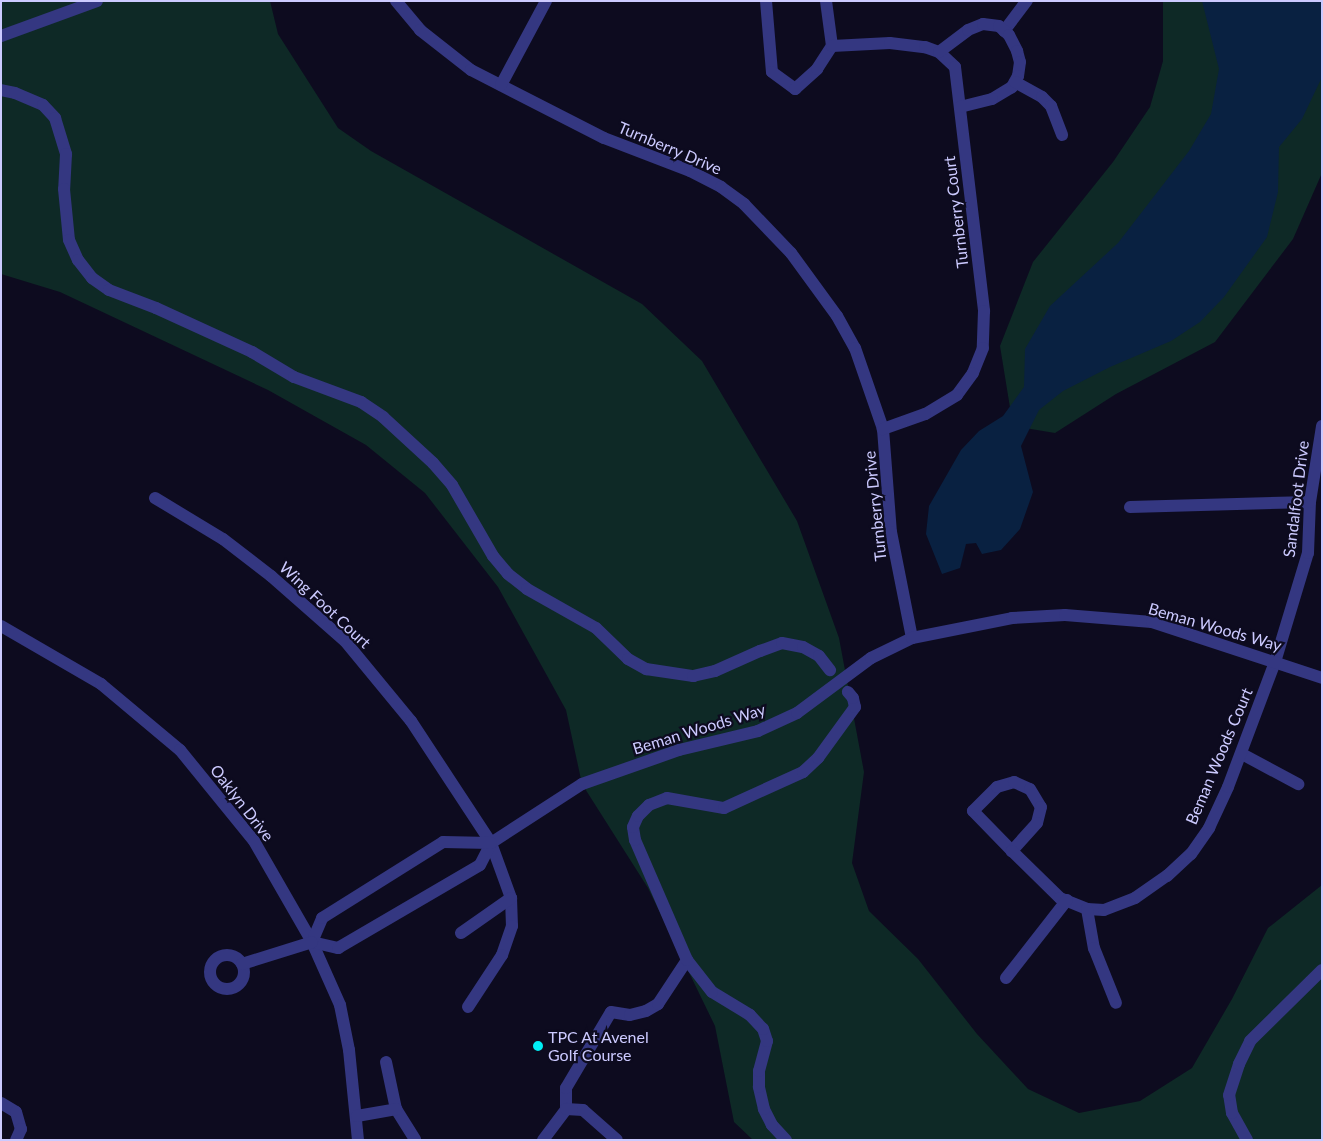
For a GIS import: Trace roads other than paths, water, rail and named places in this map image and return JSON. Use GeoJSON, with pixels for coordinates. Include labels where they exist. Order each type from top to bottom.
{"type":"FeatureCollection","features":[{"type":"Feature","properties":{"kind":"street"},"geometry":{"type":"LineString","coordinates":[[1,36],[97,1]]}},
{"type":"Feature","properties":{"kind":"street","name":"Turnberry Drive"},"geometry":{"type":"LineString","coordinates":[[396,1],[420,30],[471,70],[604,138],[690,171],[721,187],[744,204],[791,253],[837,316],[856,348],[883,429],[891,532],[912,638]]}},
{"type":"Feature","properties":{"kind":"street"},"geometry":{"type":"LineString","coordinates":[[501,85],[546,1]]}},
{"type":"Feature","properties":{"kind":"street"},"geometry":{"type":"LineString","coordinates":[[766,1],[772,72],[795,88],[817,69],[832,46],[826,1]]}},
{"type":"Feature","properties":{"kind":"street"},"geometry":{"type":"LineString","coordinates":[[1004,31],[1027,1]]}},
{"type":"Feature","properties":{"kind":"street"},"geometry":{"type":"LineString","coordinates":[[832,46],[890,43],[925,47],[939,52],[968,30],[983,24],[999,26],[1018,51],[1020,62],[1015,82],[1004,93],[992,99],[960,107]]}},
{"type":"Feature","properties":{"kind":"street","name":"Turnberry Court"},"geometry":{"type":"LineString","coordinates":[[883,429],[926,414],[957,395],[973,373],[983,348],[984,311],[955,67],[939,52]]}},
{"type":"Feature","properties":{"kind":"street"},"geometry":{"type":"LineString","coordinates":[[1015,82],[1042,97],[1051,106],[1062,135]]}},
{"type":"Feature","properties":{"kind":"street"},"geometry":{"type":"LineString","coordinates":[[1,90],[14,93],[43,105],[55,118],[66,154],[64,189],[69,240],[78,260],[92,278],[109,290],[156,308],[252,352],[294,377],[361,402],[383,417],[433,463],[452,485],[493,556],[508,574],[527,589],[596,628],[628,659],[646,669],[693,676],[715,671],[760,650],[782,644],[803,647],[819,656],[830,670]]}},
{"type":"Feature","properties":{"kind":"street","name":"Sandalfoot Drive"},"geometry":{"type":"LineString","coordinates":[[1275,662],[1308,552],[1310,502],[1322,426]]}},
{"type":"Feature","properties":{"kind":"street","name":"Wing Foot Court"},"geometry":{"type":"LineString","coordinates":[[155,498],[230,544],[271,576],[345,641],[411,721],[490,843],[511,898],[512,926],[502,955],[468,1007]]}},
{"type":"Feature","properties":{"kind":"street"},"geometry":{"type":"LineString","coordinates":[[1130,507],[1310,502]]}},
{"type":"Feature","properties":{"kind":"street","name":"Beman Woods Way"},"geometry":{"type":"LineString","coordinates":[[490,843],[582,784],[679,750],[758,731],[797,713],[870,658],[912,638],[1012,618],[1065,615],[1152,622],[1322,678]]}},
{"type":"Feature","properties":{"kind":"street","name":"Oaklyn Drive"},"geometry":{"type":"LineString","coordinates":[[1,626],[101,684],[180,750],[254,841],[312,942],[340,1005],[349,1050],[358,1140]]}},
{"type":"Feature","properties":{"kind":"street","name":"Beman Woods Court"},"geometry":{"type":"LineString","coordinates":[[1012,851],[1037,824],[1041,807],[1030,789],[1014,782],[997,787],[973,811],[1012,851],[1060,898],[1087,908],[1104,910],[1136,898],[1167,876],[1191,854],[1209,828],[1242,754],[1275,662]]}},
{"type":"Feature","properties":{"kind":"street"},"geometry":{"type":"LineString","coordinates":[[786,1140],[772,1125],[764,1109],[759,1087],[759,1071],[767,1041],[763,1029],[750,1015],[712,992],[687,960],[635,840],[633,827],[638,816],[649,806],[667,798],[724,808],[804,772],[818,758],[855,707],[853,698],[848,692]]}},
{"type":"Feature","properties":{"kind":"street"},"geometry":{"type":"LineString","coordinates":[[1242,754],[1298,784]]}},
{"type":"Feature","properties":{"kind":"street"},"geometry":{"type":"LineString","coordinates":[[242,964],[312,942],[338,948],[480,865],[490,843],[443,842],[322,918],[312,942]]}},
{"type":"Feature","properties":{"kind":"street"},"geometry":{"type":"LineString","coordinates":[[461,933],[511,898]]}},
{"type":"Feature","properties":{"kind":"street"},"geometry":{"type":"LineString","coordinates":[[1006,978],[1067,900]]}},
{"type":"Feature","properties":{"kind":"street"},"geometry":{"type":"LineString","coordinates":[[1087,908],[1094,948],[1116,1003]]}},
{"type":"Feature","properties":{"kind":"street"},"geometry":{"type":"LineString","coordinates":[[543,1140],[566,1109],[566,1088],[611,1012],[630,1015],[646,1012],[658,1004],[687,960]]}},
{"type":"Feature","properties":{"kind":"street"},"geometry":{"type":"LineString","coordinates":[[1247,1140],[1232,1113],[1229,1095],[1238,1064],[1250,1041],[1322,970]]}},
{"type":"Feature","properties":{"kind":"street"},"geometry":{"type":"LineString","coordinates":[[386,1062],[396,1109],[415,1139]]}},
{"type":"Feature","properties":{"kind":"street"},"geometry":{"type":"LineString","coordinates":[[1,1103],[16,1112],[21,1129],[16,1140]]}},
{"type":"Feature","properties":{"kind":"street"},"geometry":{"type":"LineString","coordinates":[[357,1116],[396,1109]]}},
{"type":"Feature","properties":{"kind":"street"},"geometry":{"type":"LineString","coordinates":[[566,1109],[583,1110],[617,1140]]}},
{"type":"Feature","properties":{"kind":"water"},"geometry":{"type":"Polygon","coordinates":[[[1202,1],[1322,1],[1322,77],[1302,119],[1279,147],[1278,192],[1267,237],[1224,297],[1200,322],[1171,341],[1110,367],[1063,391],[1039,410],[1021,446],[1033,492],[1020,529],[1001,550],[982,554],[976,543],[966,544],[960,568],[942,574],[926,534],[929,506],[961,450],[979,431],[1003,416],[1024,387],[1025,349],[1050,306],[1118,243],[1189,151],[1211,114],[1219,69],[1202,1]]]}},
{"type":"Feature","properties":{"kind":"place","name":"TPC At Avenel Golf Course"},"geometry":{"type":"Point","coordinates":[538,1046]}}]}
